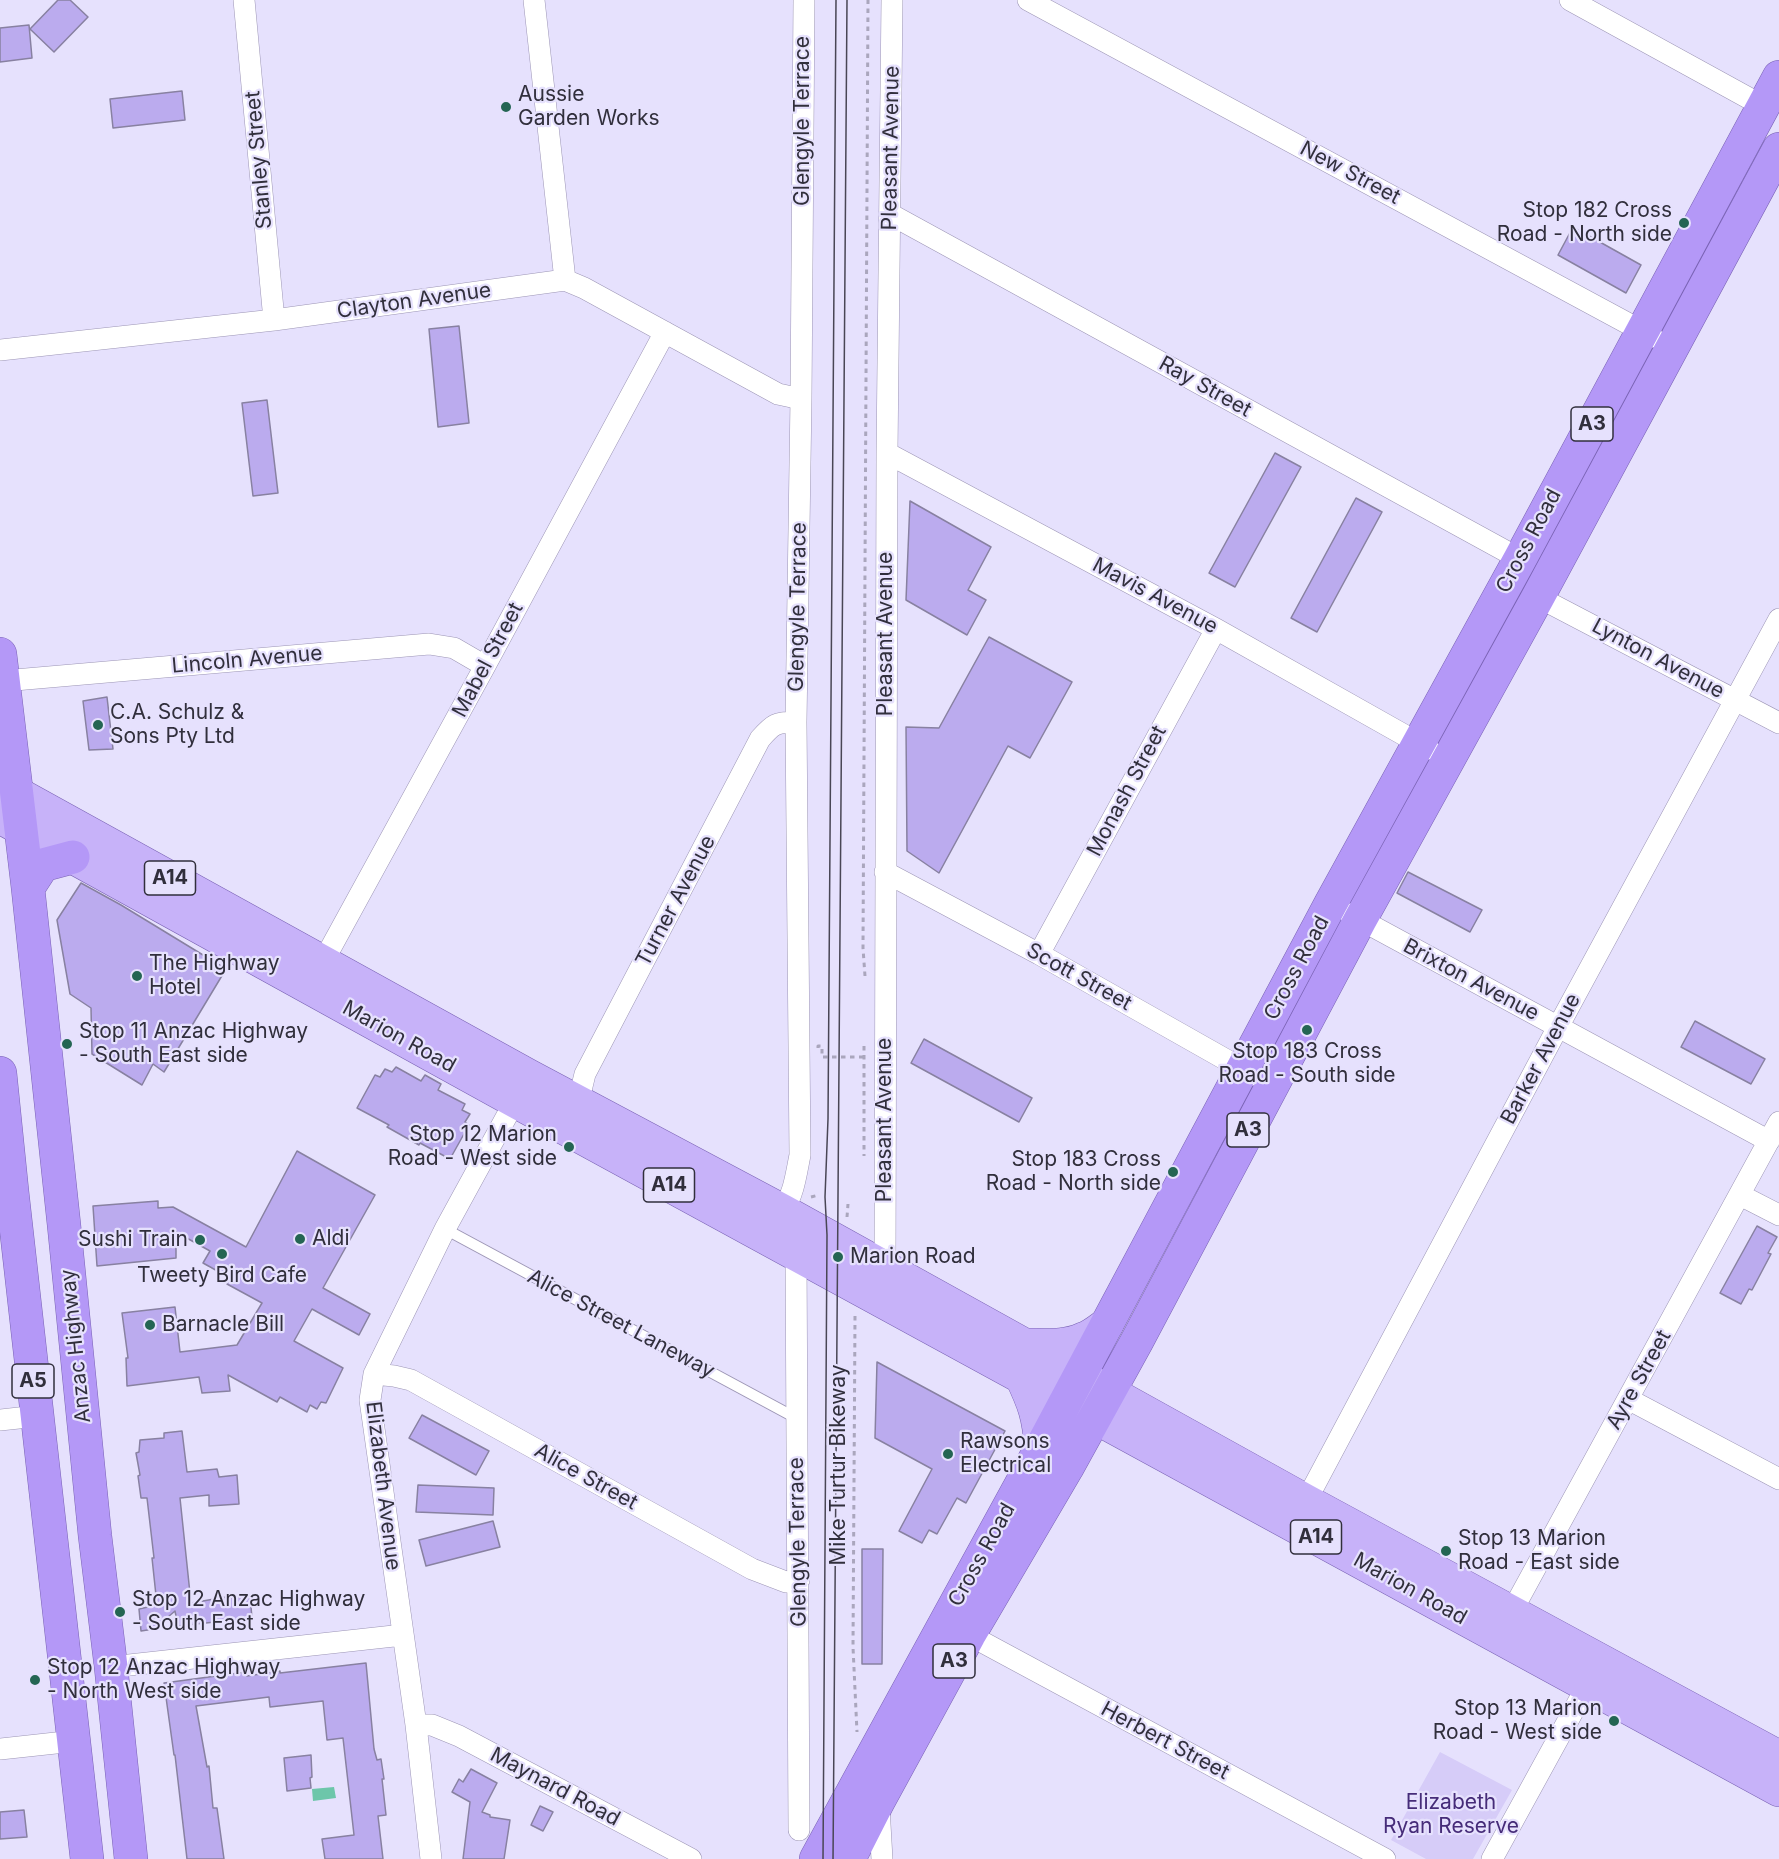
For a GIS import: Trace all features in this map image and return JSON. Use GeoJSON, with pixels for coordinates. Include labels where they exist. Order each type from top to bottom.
{"type":"FeatureCollection","features":[{"type":"Feature","properties":{"kind":"highway","name":"Cross Road"},"geometry":{"type":"LineString","coordinates":[[849,1859],[879,1800],[1041,1448],[1242,1069],[1779,77]]}},
{"type":"Feature","properties":{"kind":"highway","name":"Cross Road"},"geometry":{"type":"LineString","coordinates":[[816,1859],[957,1629],[1067,1468],[1137,1341],[1360,920],[1538,597],[1779,149]]}},
{"type":"Feature","properties":{"kind":"highway","name":"Anzac Highway"},"geometry":{"type":"LineString","coordinates":[[2,667],[9,806],[28,888],[131,1859]]}},
{"type":"Feature","properties":{"kind":"highway"},"geometry":{"type":"LineString","coordinates":[[28,888],[44,865],[73,857]]}},
{"type":"Feature","properties":{"kind":"highway","name":"A5"},"geometry":{"type":"LineString","coordinates":[[0,1073],[87,1859]]}},
{"type":"Feature","properties":{"kind":"highway"},"geometry":{"type":"LineString","coordinates":[[12,1191],[60,1179]]}},
{"type":"Feature","properties":{"kind":"highway"},"geometry":{"type":"LineString","coordinates":[[51,1539],[95,1536]]}},
{"type":"Feature","properties":{"kind":"main road","name":"Marion Road"},"geometry":{"type":"LineString","coordinates":[[9,806],[522,1088],[796,1253],[875,1280]]}},
{"type":"Feature","properties":{"kind":"main road","name":"Marion Road"},"geometry":{"type":"LineString","coordinates":[[9,806],[73,857],[316,975]]}},
{"type":"Feature","properties":{"kind":"main road","name":"Marion Road"},"geometry":{"type":"LineString","coordinates":[[522,1088],[582,1088],[783,1211],[875,1280],[1594,1673],[1779,1790]]}},
{"type":"Feature","properties":{"kind":"main road"},"geometry":{"type":"LineString","coordinates":[[1041,1448],[1039,1422],[1023,1360],[1085,1339],[1107,1324]]}},
{"type":"Feature","properties":{"kind":"main road"},"geometry":{"type":"LineString","coordinates":[[1067,1468],[1100,1442],[1146,1428],[1143,1394],[1137,1377],[1137,1341]]}},
{"type":"Feature","properties":{"kind":"main road","name":"Marion Road"},"geometry":{"type":"LineString","coordinates":[[1146,1428],[1306,1501],[1504,1624]]}},
{"type":"Feature","properties":{"kind":"main road","name":"Marion Road"},"geometry":{"type":"LineString","coordinates":[[1594,1673],[1779,1757]]}},
{"type":"Feature","properties":{"kind":"street","name":"Stanley Street"},"geometry":{"type":"LineString","coordinates":[[244,0],[274,320]]}},
{"type":"Feature","properties":{"kind":"street"},"geometry":{"type":"LineString","coordinates":[[534,0],[565,280],[584,288],[778,394],[801,399]]}},
{"type":"Feature","properties":{"kind":"street","name":"Glengyle Terrace"},"geometry":{"type":"LineString","coordinates":[[783,1211],[790,1201],[795,1186],[800,1155],[796,722],[804,0]]}},
{"type":"Feature","properties":{"kind":"street","name":"Pleasant Avenue"},"geometry":{"type":"LineString","coordinates":[[875,1280],[885,872],[892,0]]}},
{"type":"Feature","properties":{"kind":"street","name":"New Street"},"geometry":{"type":"LineString","coordinates":[[1028,0],[1672,347]]}},
{"type":"Feature","properties":{"kind":"street"},"geometry":{"type":"LineString","coordinates":[[1570,0],[1763,106]]}},
{"type":"Feature","properties":{"kind":"street","name":"Ray Street"},"geometry":{"type":"LineString","coordinates":[[890,214],[1520,559]]}},
{"type":"Feature","properties":{"kind":"street","name":"Clayton Avenue"},"geometry":{"type":"LineString","coordinates":[[0,350],[274,320],[565,280]]}},
{"type":"Feature","properties":{"kind":"street","name":"Mabel Street"},"geometry":{"type":"LineString","coordinates":[[316,975],[665,332]]}},
{"type":"Feature","properties":{"kind":"street","name":"Mavis Avenue"},"geometry":{"type":"LineString","coordinates":[[887,453],[1216,629],[1448,760]]}},
{"type":"Feature","properties":{"kind":"street","name":"Lynton Avenue"},"geometry":{"type":"LineString","coordinates":[[1538,597],[1779,723]]}},
{"type":"Feature","properties":{"kind":"street","name":"Barker Avenue"},"geometry":{"type":"LineString","coordinates":[[1306,1501],[1558,1027],[1779,619]]}},
{"type":"Feature","properties":{"kind":"street","name":"Monash Street"},"geometry":{"type":"LineString","coordinates":[[1039,954],[1216,629]]}},
{"type":"Feature","properties":{"kind":"street","name":"Lincoln Avenue"},"geometry":{"type":"LineString","coordinates":[[2,667],[429,644],[454,648],[485,666]]}},
{"type":"Feature","properties":{"kind":"street","name":"Turner Avenue"},"geometry":{"type":"LineString","coordinates":[[582,1088],[760,739],[778,722],[796,722]]}},
{"type":"Feature","properties":{"kind":"street","name":"Scott Street"},"geometry":{"type":"LineString","coordinates":[[885,872],[1039,954],[1273,1085]]}},
{"type":"Feature","properties":{"kind":"street","name":"Brixton Avenue"},"geometry":{"type":"LineString","coordinates":[[1332,903],[1558,1027],[1774,1132]]}},
{"type":"Feature","properties":{"kind":"street","name":"Elizabeth Avenue"},"geometry":{"type":"LineString","coordinates":[[431,1859],[416,1725],[370,1400],[374,1374],[445,1229],[522,1088]]}},
{"type":"Feature","properties":{"kind":"street","name":"Ayre Street"},"geometry":{"type":"LineString","coordinates":[[1504,1624],[1774,1132]]}},
{"type":"Feature","properties":{"kind":"street"},"geometry":{"type":"LineString","coordinates":[[1740,1195],[1779,1215]]}},
{"type":"Feature","properties":{"kind":"street","name":"Glengyle Terrace"},"geometry":{"type":"LineString","coordinates":[[796,1253],[799,1830]]}},
{"type":"Feature","properties":{"kind":"street","name":"Alice Street"},"geometry":{"type":"LineString","coordinates":[[374,1374],[411,1380],[752,1569],[786,1582],[799,1580]]}},
{"type":"Feature","properties":{"kind":"street"},"geometry":{"type":"LineString","coordinates":[[1628,1398],[1779,1479]]}},
{"type":"Feature","properties":{"kind":"street"},"geometry":{"type":"LineString","coordinates":[[0,1420],[37,1416]]}},
{"type":"Feature","properties":{"kind":"street","name":"Herbert Street"},"geometry":{"type":"LineString","coordinates":[[957,1629],[1385,1859]]}},
{"type":"Feature","properties":{"kind":"street"},"geometry":{"type":"LineString","coordinates":[[111,1667],[403,1635]]}},
{"type":"Feature","properties":{"kind":"street"},"geometry":{"type":"LineString","coordinates":[[1492,1859],[1594,1673]]}},
{"type":"Feature","properties":{"kind":"street","name":"Maynard Road"},"geometry":{"type":"LineString","coordinates":[[416,1725],[432,1725],[459,1736],[691,1859]]}},
{"type":"Feature","properties":{"kind":"street"},"geometry":{"type":"LineString","coordinates":[[0,1749],[74,1741]]}},
{"type":"Feature","properties":{"kind":"street"},"geometry":{"type":"LineString","coordinates":[[879,1800],[882,1859]]}},
{"type":"Feature","properties":{"kind":"lane","name":"Alice Street Laneway"},"geometry":{"type":"LineString","coordinates":[[445,1229],[796,1418]]}},
{"type":"Feature","properties":{"kind":"path"},"geometry":{"type":"LineString","coordinates":[[865,984],[863,948],[868,0]]}},
{"type":"Feature","properties":{"kind":"path"},"geometry":{"type":"LineString","coordinates":[[864,1037],[865,1160]]}},
{"type":"Feature","properties":{"kind":"path"},"geometry":{"type":"LineString","coordinates":[[813,1040],[814,1048]]}},
{"type":"Feature","properties":{"kind":"path"},"geometry":{"type":"LineString","coordinates":[[818,1057],[819,1046],[822,1046],[822,1057],[864,1057]]}},
{"type":"Feature","properties":{"kind":"path"},"geometry":{"type":"LineString","coordinates":[[847,1219],[848,1204]]}},
{"type":"Feature","properties":{"kind":"path","name":"Mike Turtur Bikeway"},"geometry":{"type":"LineString","coordinates":[[857,1736],[853,1647],[855,1311],[875,1280]]}},
{"type":"Feature","properties":{"kind":"green space","name":"Elizabeth Ryan Reserve"},"geometry":{"type":"Polygon","coordinates":[[[1440,1752],[1512,1790],[1473,1859],[1426,1859],[1391,1840],[1440,1752]]]}},
{"type":"Feature","properties":{"kind":"shaded area"},"geometry":{"type":"Polygon","coordinates":[[[334,1787],[336,1798],[313,1801],[312,1789],[334,1787]]]}},
{"type":"Feature","properties":{"kind":"building"},"geometry":{"type":"Polygon","coordinates":[[[58,0],[70,0],[88,17],[54,52],[30,29],[58,0]]]}},
{"type":"Feature","properties":{"kind":"building"},"geometry":{"type":"Polygon","coordinates":[[[29,25],[32,58],[0,62],[0,28],[29,25]]]}},
{"type":"Feature","properties":{"kind":"building"},"geometry":{"type":"Polygon","coordinates":[[[182,91],[185,120],[113,128],[110,99],[182,91]]]}},
{"type":"Feature","properties":{"kind":"building"},"geometry":{"type":"Polygon","coordinates":[[[1573,227],[1641,265],[1626,293],[1558,255],[1573,227]]]}},
{"type":"Feature","properties":{"kind":"building"},"geometry":{"type":"Polygon","coordinates":[[[459,326],[469,423],[438,427],[429,329],[459,326]]]}},
{"type":"Feature","properties":{"kind":"building"},"geometry":{"type":"Polygon","coordinates":[[[267,400],[278,493],[253,496],[242,403],[267,400]]]}},
{"type":"Feature","properties":{"kind":"building"},"geometry":{"type":"Polygon","coordinates":[[[1275,453],[1301,467],[1235,587],[1209,573],[1275,453]]]}},
{"type":"Feature","properties":{"kind":"building"},"geometry":{"type":"Polygon","coordinates":[[[1356,498],[1382,512],[1317,632],[1291,618],[1356,498]]]}},
{"type":"Feature","properties":{"kind":"building"},"geometry":{"type":"Polygon","coordinates":[[[910,501],[991,547],[968,590],[986,600],[967,635],[906,600],[910,501]]]}},
{"type":"Feature","properties":{"kind":"building"},"geometry":{"type":"Polygon","coordinates":[[[989,637],[1072,682],[1030,758],[1008,746],[939,873],[907,851],[906,727],[939,728],[989,637]]]}},
{"type":"Feature","properties":{"kind":"building","name":"C.A. Schulz & Sons Pty Ltd"},"geometry":{"type":"Polygon","coordinates":[[[107,697],[113,749],[89,750],[83,701],[107,697]]]}},
{"type":"Feature","properties":{"kind":"building"},"geometry":{"type":"Polygon","coordinates":[[[1408,872],[1482,910],[1470,932],[1397,893],[1408,872]]]}},
{"type":"Feature","properties":{"kind":"building"},"geometry":{"type":"Polygon","coordinates":[[[81,883],[226,969],[164,1072],[153,1064],[142,1085],[92,1054],[91,1008],[70,994],[57,920],[81,883]]]}},
{"type":"Feature","properties":{"kind":"building"},"geometry":{"type":"Polygon","coordinates":[[[1695,1021],[1765,1059],[1751,1084],[1681,1047],[1695,1021]]]}},
{"type":"Feature","properties":{"kind":"building"},"geometry":{"type":"Polygon","coordinates":[[[924,1039],[1032,1098],[1019,1122],[911,1063],[924,1039]]]}},
{"type":"Feature","properties":{"kind":"building"},"geometry":{"type":"Polygon","coordinates":[[[396,1067],[421,1081],[425,1075],[441,1084],[438,1090],[465,1104],[462,1110],[470,1114],[465,1122],[469,1125],[450,1159],[420,1143],[419,1145],[387,1127],[389,1125],[357,1108],[375,1075],[380,1077],[385,1069],[392,1072],[396,1067]]]}},
{"type":"Feature","properties":{"kind":"building"},"geometry":{"type":"Polygon","coordinates":[[[297,1151],[375,1195],[323,1288],[370,1314],[359,1335],[312,1309],[294,1341],[343,1368],[326,1403],[321,1402],[317,1409],[310,1405],[307,1412],[280,1397],[277,1402],[228,1375],[230,1391],[202,1393],[199,1377],[127,1386],[126,1358],[128,1358],[122,1313],[175,1307],[180,1352],[237,1345],[262,1303],[227,1284],[230,1278],[203,1263],[210,1251],[176,1232],[176,1258],[97,1266],[93,1206],[158,1201],[158,1208],[173,1207],[246,1247],[297,1151]]]}},
{"type":"Feature","properties":{"kind":"building"},"geometry":{"type":"Polygon","coordinates":[[[1757,1226],[1777,1237],[1768,1253],[1771,1254],[1752,1290],[1749,1289],[1741,1304],[1720,1293],[1757,1226]]]}},
{"type":"Feature","properties":{"kind":"building","name":"Rawsons Electrical"},"geometry":{"type":"Polygon","coordinates":[[[877,1362],[1005,1431],[966,1503],[957,1498],[937,1534],[929,1530],[922,1543],[899,1531],[932,1469],[875,1438],[877,1362]]]}},
{"type":"Feature","properties":{"kind":"building"},"geometry":{"type":"Polygon","coordinates":[[[422,1415],[489,1451],[476,1475],[409,1438],[422,1415]]]}},
{"type":"Feature","properties":{"kind":"building"},"geometry":{"type":"Polygon","coordinates":[[[182,1431],[187,1472],[217,1469],[219,1477],[237,1475],[239,1504],[209,1506],[209,1495],[180,1498],[191,1603],[232,1596],[232,1598],[250,1596],[252,1618],[178,1626],[175,1611],[154,1629],[141,1631],[139,1609],[157,1605],[147,1498],[141,1498],[136,1453],[139,1452],[140,1440],[164,1438],[164,1433],[182,1431]]]}},
{"type":"Feature","properties":{"kind":"building"},"geometry":{"type":"Polygon","coordinates":[[[418,1485],[494,1488],[493,1515],[416,1512],[418,1485]]]}},
{"type":"Feature","properties":{"kind":"building"},"geometry":{"type":"Polygon","coordinates":[[[493,1521],[500,1547],[426,1566],[419,1540],[493,1521]]]}},
{"type":"Feature","properties":{"kind":"building"},"geometry":{"type":"Polygon","coordinates":[[[862,1549],[883,1549],[882,1664],[862,1664],[862,1549]]]}},
{"type":"Feature","properties":{"kind":"building"},"geometry":{"type":"Polygon","coordinates":[[[366,1663],[374,1749],[377,1760],[381,1759],[384,1779],[382,1779],[386,1815],[378,1816],[383,1859],[325,1859],[322,1839],[354,1835],[343,1738],[327,1740],[323,1701],[270,1707],[269,1697],[196,1706],[207,1767],[209,1766],[213,1808],[217,1808],[224,1859],[187,1859],[164,1683],[246,1672],[247,1676],[366,1663]]]}},
{"type":"Feature","properties":{"kind":"building"},"geometry":{"type":"Polygon","coordinates":[[[311,1755],[311,1788],[287,1791],[284,1758],[311,1755]]]}},
{"type":"Feature","properties":{"kind":"building"},"geometry":{"type":"Polygon","coordinates":[[[471,1769],[497,1783],[482,1812],[490,1817],[510,1820],[504,1859],[463,1859],[470,1802],[452,1792],[459,1779],[463,1782],[471,1769]]]}},
{"type":"Feature","properties":{"kind":"building"},"geometry":{"type":"Polygon","coordinates":[[[540,1806],[553,1812],[543,1831],[531,1825],[540,1806]]]}},
{"type":"Feature","properties":{"kind":"building"},"geometry":{"type":"Polygon","coordinates":[[[24,1810],[27,1837],[0,1839],[0,1812],[24,1810]]]}},
{"type":"Feature","properties":{"kind":"tram line"},"geometry":{"type":"LineString","coordinates":[[823,1859],[827,1235],[825,1197],[828,1119],[836,0]]}},
{"type":"Feature","properties":{"kind":"tram line"},"geometry":{"type":"LineString","coordinates":[[833,1859],[847,0]]}},
{"type":"Feature","properties":{"kind":"place","name":"Aussie Garden Works"},"geometry":{"type":"Point","coordinates":[506,107]}},
{"type":"Feature","properties":{"kind":"place","name":"Stop 182 Cross Road - North side"},"geometry":{"type":"Point","coordinates":[1684,223]}},
{"type":"Feature","properties":{"kind":"place","name":"C.A. Schulz & Sons Pty Ltd"},"geometry":{"type":"Point","coordinates":[98,725]}},
{"type":"Feature","properties":{"kind":"place","name":"The Highway Hotel"},"geometry":{"type":"Point","coordinates":[137,976]}},
{"type":"Feature","properties":{"kind":"place","name":"Stop 183 Cross Road - South side"},"geometry":{"type":"Point","coordinates":[1307,1030]}},
{"type":"Feature","properties":{"kind":"place","name":"Stop 11 Anzac Highway - South East side"},"geometry":{"type":"Point","coordinates":[67,1044]}},
{"type":"Feature","properties":{"kind":"place","name":"Stop 12 Marion Road - West side"},"geometry":{"type":"Point","coordinates":[569,1147]}},
{"type":"Feature","properties":{"kind":"place","name":"Stop 183 Cross Road - North side"},"geometry":{"type":"Point","coordinates":[1173,1172]}},
{"type":"Feature","properties":{"kind":"place","name":"Aldi"},"geometry":{"type":"Point","coordinates":[300,1239]}},
{"type":"Feature","properties":{"kind":"place","name":"Sushi Train"},"geometry":{"type":"Point","coordinates":[200,1240]}},
{"type":"Feature","properties":{"kind":"place","name":"Tweety Bird Cafe"},"geometry":{"type":"Point","coordinates":[222,1254]}},
{"type":"Feature","properties":{"kind":"place","name":"Marion Road"},"geometry":{"type":"Point","coordinates":[838,1257]}},
{"type":"Feature","properties":{"kind":"place","name":"Barnacle Bill"},"geometry":{"type":"Point","coordinates":[150,1325]}},
{"type":"Feature","properties":{"kind":"place","name":"Rawsons Electrical"},"geometry":{"type":"Point","coordinates":[948,1454]}},
{"type":"Feature","properties":{"kind":"place","name":"Stop 13 Marion Road - East side"},"geometry":{"type":"Point","coordinates":[1446,1551]}},
{"type":"Feature","properties":{"kind":"place","name":"Stop 12 Anzac Highway - South East side"},"geometry":{"type":"Point","coordinates":[120,1612]}},
{"type":"Feature","properties":{"kind":"place","name":"Stop 12 Anzac Highway - North West side"},"geometry":{"type":"Point","coordinates":[35,1680]}},
{"type":"Feature","properties":{"kind":"place","name":"Stop 13 Marion Road - West side"},"geometry":{"type":"Point","coordinates":[1614,1721]}}]}
